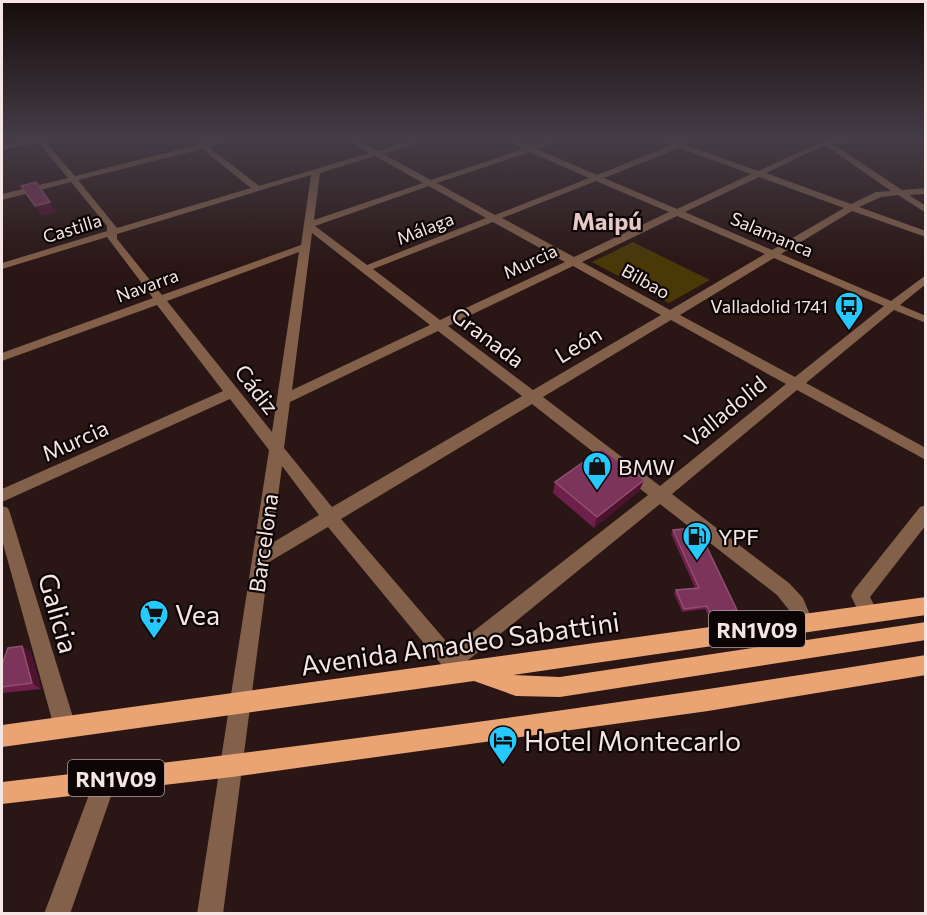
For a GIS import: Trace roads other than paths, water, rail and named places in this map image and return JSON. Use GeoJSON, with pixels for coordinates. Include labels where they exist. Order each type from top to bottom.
{"type":"FeatureCollection","features":[{"type":"Feature","properties":{"kind":"main road","name":"Avenida Amadeo Sabattini"},"geometry":{"type":"LineString","coordinates":[[2,736],[239,702],[451,668],[474,671],[926,606]]}},
{"type":"Feature","properties":{"kind":"main road"},"geometry":{"type":"LineString","coordinates":[[474,671],[501,685],[543,688],[926,631]]}},
{"type":"Feature","properties":{"kind":"main road","name":"RN1V09"},"geometry":{"type":"LineString","coordinates":[[2,793],[232,766],[708,701],[926,665]]}},
{"type":"Feature","properties":{"kind":"street"},"geometry":{"type":"LineString","coordinates":[[2,197],[67,181]]}},
{"type":"Feature","properties":{"kind":"street","name":"Cádiz"},"geometry":{"type":"LineString","coordinates":[[75,181],[112,226],[112,239],[159,300],[451,668]]}},
{"type":"Feature","properties":{"kind":"street"},"geometry":{"type":"LineString","coordinates":[[248,181],[258,189]]}},
{"type":"Feature","properties":{"kind":"street","name":"Castilla"},"geometry":{"type":"LineString","coordinates":[[2,266],[286,181]]}},
{"type":"Feature","properties":{"kind":"street","name":"Barcelona"},"geometry":{"type":"LineString","coordinates":[[210,914],[315,181]]}},
{"type":"Feature","properties":{"kind":"street","name":"Bilbao"},"geometry":{"type":"LineString","coordinates":[[425,181],[926,455]]}},
{"type":"Feature","properties":{"kind":"street"},"geometry":{"type":"LineString","coordinates":[[308,225],[440,181]]}},
{"type":"Feature","properties":{"kind":"street","name":"Málaga"},"geometry":{"type":"LineString","coordinates":[[365,269],[589,181]]}},
{"type":"Feature","properties":{"kind":"street","name":"Salamanca"},"geometry":{"type":"LineString","coordinates":[[602,181],[926,320]]}},
{"type":"Feature","properties":{"kind":"street","name":"Murcia"},"geometry":{"type":"LineString","coordinates":[[283,400],[744,181]]}},
{"type":"Feature","properties":{"kind":"street"},"geometry":{"type":"LineString","coordinates":[[777,181],[926,234]]}},
{"type":"Feature","properties":{"kind":"street"},"geometry":{"type":"LineString","coordinates":[[882,181],[926,210]]}},
{"type":"Feature","properties":{"kind":"street","name":"León"},"geometry":{"type":"LineString","coordinates":[[261,558],[852,207],[879,194],[926,191]]}},
{"type":"Feature","properties":{"kind":"street","name":"Granada"},"geometry":{"type":"LineString","coordinates":[[308,225],[783,589],[796,604],[804,622]]}},
{"type":"Feature","properties":{"kind":"street","name":"Navarra"},"geometry":{"type":"LineString","coordinates":[[2,357],[305,247]]}},
{"type":"Feature","properties":{"kind":"street","name":"Valladolid"},"geometry":{"type":"LineString","coordinates":[[451,668],[926,278]]}},
{"type":"Feature","properties":{"kind":"street","name":"Murcia"},"geometry":{"type":"LineString","coordinates":[[2,496],[232,392]]}},
{"type":"Feature","properties":{"kind":"street"},"geometry":{"type":"LineString","coordinates":[[869,613],[860,596],[926,512]]}},
{"type":"Feature","properties":{"kind":"street","name":"Galicia"},"geometry":{"type":"LineString","coordinates":[[2,513],[65,727]]}},
{"type":"Feature","properties":{"kind":"street"},"geometry":{"type":"LineString","coordinates":[[57,914],[106,779]]}},
{"type":"Feature","properties":{"kind":"place","name":"Valladolid 1741"},"geometry":{"type":"Point","coordinates":[849,332]}},
{"type":"Feature","properties":{"kind":"place","name":"BMW"},"geometry":{"type":"Point","coordinates":[597,492]}},
{"type":"Feature","properties":{"kind":"place","name":"YPF"},"geometry":{"type":"Point","coordinates":[697,562]}},
{"type":"Feature","properties":{"kind":"place","name":"Vea"},"geometry":{"type":"Point","coordinates":[154,640]}},
{"type":"Feature","properties":{"kind":"place","name":"Hotel Montecarlo"},"geometry":{"type":"Point","coordinates":[503,766]}},
{"type":"Feature","properties":{"kind":"district","name":"Maipú"},"geometry":{"type":"Point","coordinates":[607,220]}}]}
